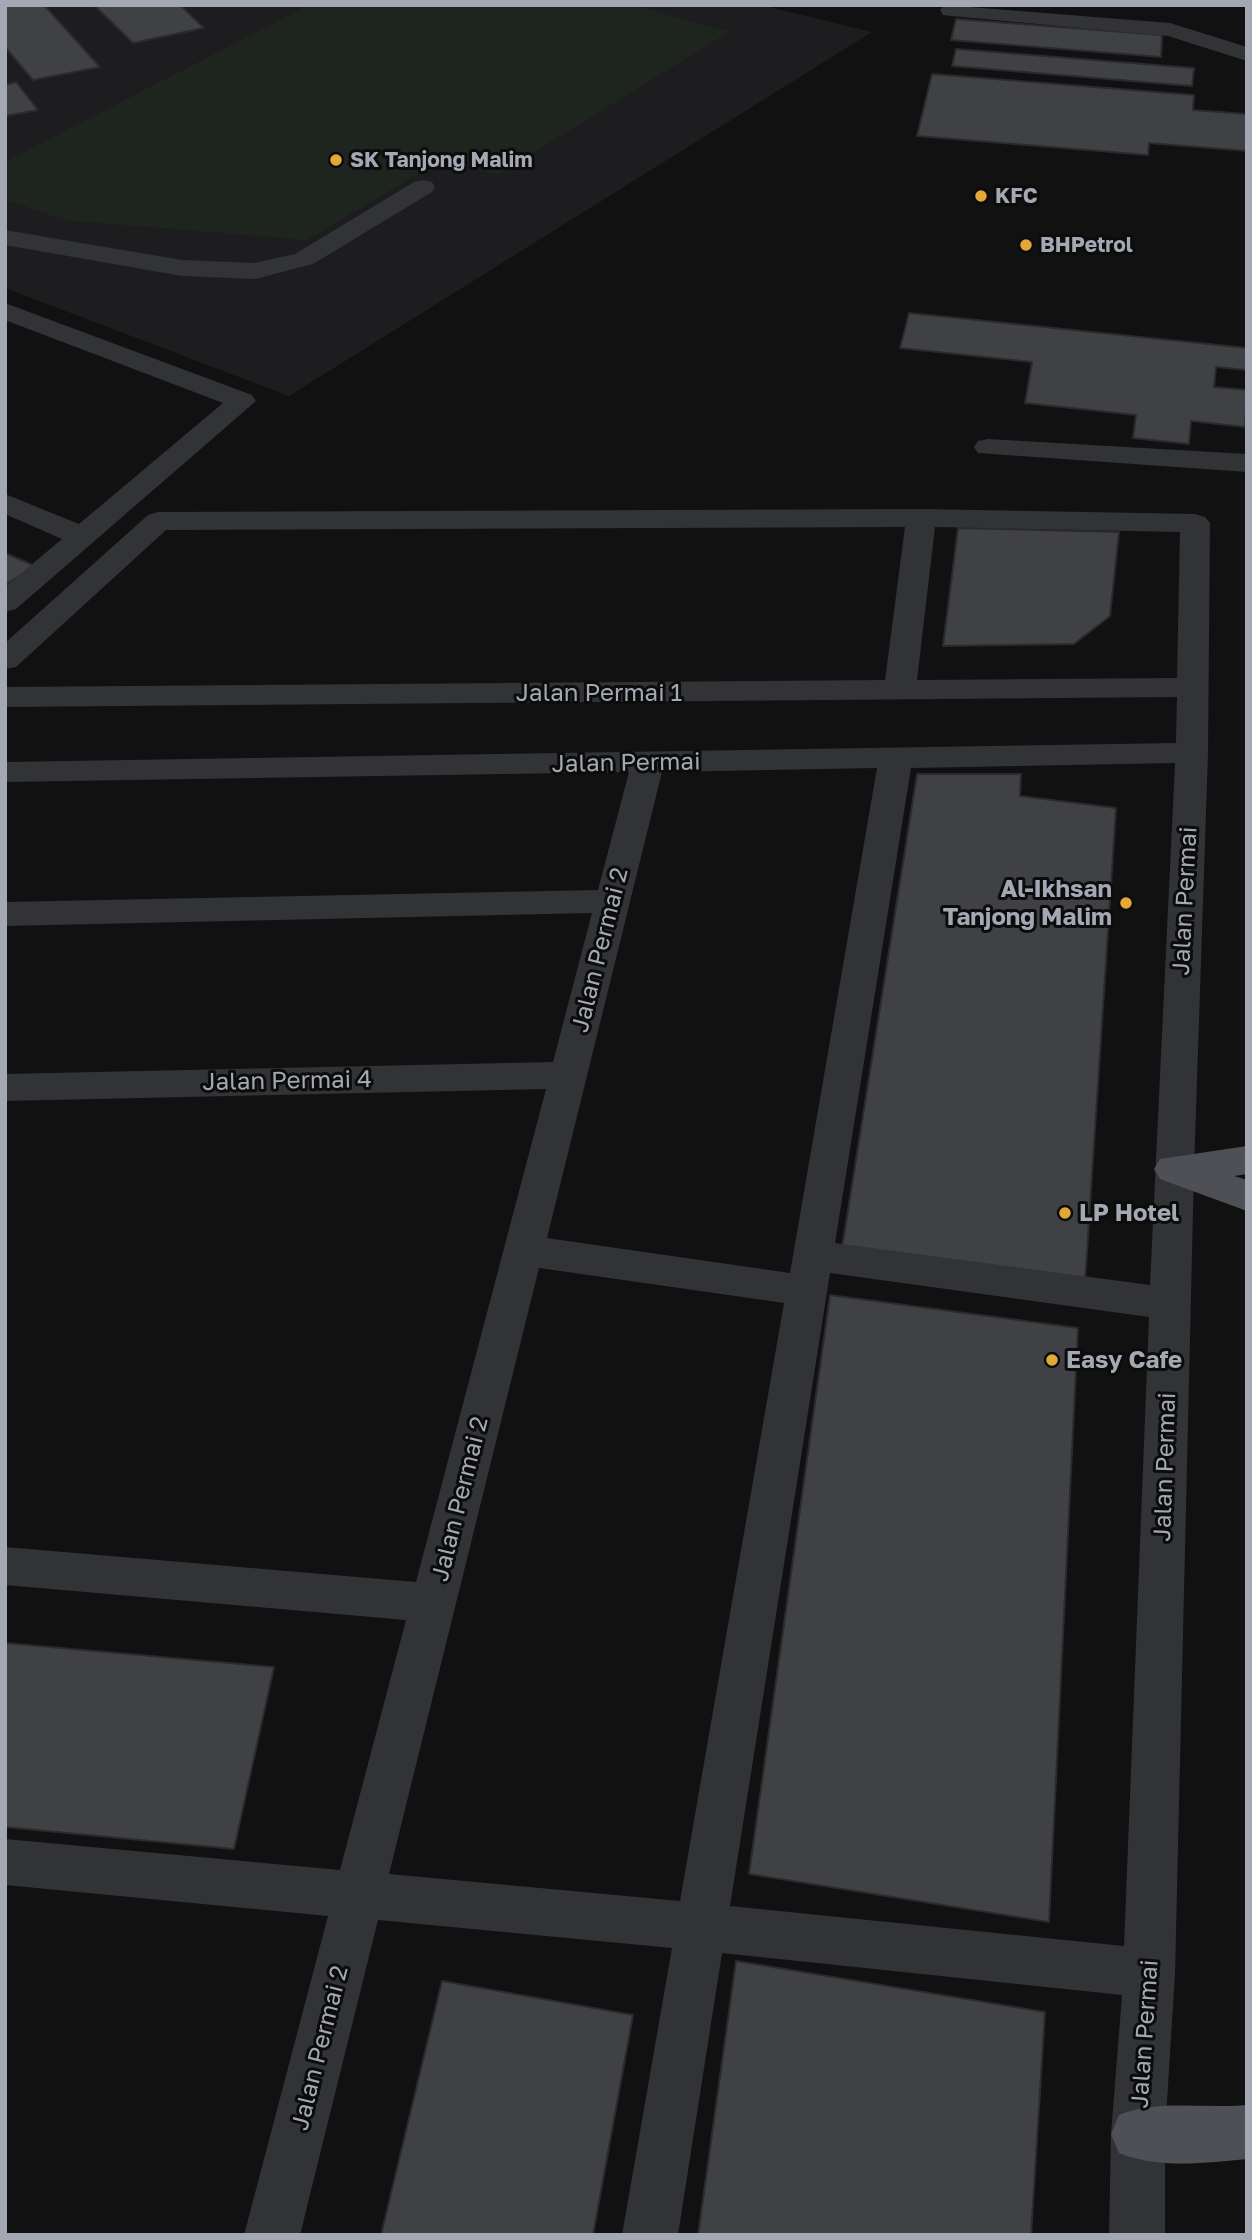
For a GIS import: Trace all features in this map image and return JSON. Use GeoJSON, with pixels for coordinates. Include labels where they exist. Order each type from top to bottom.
{"type":"FeatureCollection","features":[{"type":"Feature","properties":{"kind":"main road"},"geometry":{"type":"LineString","coordinates":[[1174,1170],[1247,1160]]}},
{"type":"Feature","properties":{"kind":"main road"},"geometry":{"type":"LineString","coordinates":[[1174,1170],[1247,1196]]}},
{"type":"Feature","properties":{"kind":"main road"},"geometry":{"type":"LineString","coordinates":[[1138,2134],[1218,2135],[1247,2132]]}},
{"type":"Feature","properties":{"kind":"street"},"geometry":{"type":"LineString","coordinates":[[951,10],[1170,30],[1247,54]]}},
{"type":"Feature","properties":{"kind":"street"},"geometry":{"type":"LineString","coordinates":[[5,237],[182,268],[255,271],[304,259],[423,187]]}},
{"type":"Feature","properties":{"kind":"street"},"geometry":{"type":"LineString","coordinates":[[5,311],[242,401],[5,603]]}},
{"type":"Feature","properties":{"kind":"street"},"geometry":{"type":"LineString","coordinates":[[988,447],[1247,463]]}},
{"type":"Feature","properties":{"kind":"street"},"geometry":{"type":"LineString","coordinates":[[5,503],[81,536]]}},
{"type":"Feature","properties":{"kind":"street"},"geometry":{"type":"LineString","coordinates":[[105,516],[158,521],[921,518],[1195,523],[1192,752]]}},
{"type":"Feature","properties":{"kind":"street"},"geometry":{"type":"LineString","coordinates":[[900,691],[921,518]]}},
{"type":"Feature","properties":{"kind":"street"},"geometry":{"type":"LineString","coordinates":[[5,660],[158,521]]}},
{"type":"Feature","properties":{"kind":"street","name":"Jalan Permai 1"},"geometry":{"type":"LineString","coordinates":[[5,697],[1193,687]]}},
{"type":"Feature","properties":{"kind":"street","name":"Jalan Permai"},"geometry":{"type":"LineString","coordinates":[[5,772],[1192,752],[1174,1170],[1149,1973],[1138,2134],[1137,2235]]}},
{"type":"Feature","properties":{"kind":"street"},"geometry":{"type":"LineString","coordinates":[[650,2235],[896,756]]}},
{"type":"Feature","properties":{"kind":"street","name":"Jalan Permai 2"},"geometry":{"type":"LineString","coordinates":[[272,2235],[648,763]]}},
{"type":"Feature","properties":{"kind":"street"},"geometry":{"type":"LineString","coordinates":[[5,914],[612,901]]}},
{"type":"Feature","properties":{"kind":"street","name":"Jalan Permai 4"},"geometry":{"type":"LineString","coordinates":[[6,1089],[568,1075]]}},
{"type":"Feature","properties":{"kind":"street"},"geometry":{"type":"LineString","coordinates":[[524,1250],[1170,1304]]}},
{"type":"Feature","properties":{"kind":"street"},"geometry":{"type":"LineString","coordinates":[[5,1566],[433,1603]]}},
{"type":"Feature","properties":{"kind":"street"},"geometry":{"type":"LineString","coordinates":[[5,1862],[701,1927],[1149,1973]]}},
{"type":"Feature","properties":{"kind":"shaded area","name":"SK Tanjong Malim"},"geometry":{"type":"Polygon","coordinates":[[[5,5],[761,5],[872,32],[289,396],[5,288],[5,5]]]}},
{"type":"Feature","properties":{"kind":"shaded area"},"geometry":{"type":"Polygon","coordinates":[[[309,5],[633,5],[729,32],[497,175],[443,159],[307,240],[63,220],[5,199],[5,162],[309,5]]]}},
{"type":"Feature","properties":{"kind":"building"},"geometry":{"type":"Polygon","coordinates":[[[5,5],[44,5],[100,67],[33,80],[5,47],[5,5]]]}},
{"type":"Feature","properties":{"kind":"building"},"geometry":{"type":"Polygon","coordinates":[[[94,5],[180,5],[204,28],[133,43],[94,5]]]}},
{"type":"Feature","properties":{"kind":"building"},"geometry":{"type":"Polygon","coordinates":[[[956,19],[1162,35],[1161,57],[951,40],[956,19]]]}},
{"type":"Feature","properties":{"kind":"building"},"geometry":{"type":"Polygon","coordinates":[[[956,49],[1194,68],[1192,86],[952,66],[956,49]]]}},
{"type":"Feature","properties":{"kind":"building"},"geometry":{"type":"Polygon","coordinates":[[[932,74],[1194,95],[1193,110],[1247,114],[1247,151],[1149,143],[1148,155],[917,136],[932,74]]]}},
{"type":"Feature","properties":{"kind":"building"},"geometry":{"type":"Polygon","coordinates":[[[16,82],[38,110],[5,116],[5,85],[16,82]]]}},
{"type":"Feature","properties":{"kind":"building"},"geometry":{"type":"Polygon","coordinates":[[[909,313],[1247,348],[1247,370],[1216,367],[1214,387],[1247,390],[1245,427],[1191,421],[1189,444],[1133,438],[1136,415],[1025,403],[1032,362],[900,348],[909,313]]]}},
{"type":"Feature","properties":{"kind":"building"},"geometry":{"type":"Polygon","coordinates":[[[958,528],[1119,532],[1110,616],[1074,644],[943,646],[958,528]]]}},
{"type":"Feature","properties":{"kind":"building"},"geometry":{"type":"Polygon","coordinates":[[[5,553],[35,566],[5,585],[5,553]]]}},
{"type":"Feature","properties":{"kind":"building"},"geometry":{"type":"Polygon","coordinates":[[[917,774],[1021,774],[1020,796],[1116,808],[1085,1282],[842,1248],[917,774]]]}},
{"type":"Feature","properties":{"kind":"building"},"geometry":{"type":"Polygon","coordinates":[[[830,1295],[1078,1328],[1049,1922],[749,1874],[830,1295]]]}},
{"type":"Feature","properties":{"kind":"building"},"geometry":{"type":"Polygon","coordinates":[[[5,1643],[274,1667],[234,1849],[5,1827],[5,1643]]]}},
{"type":"Feature","properties":{"kind":"building"},"geometry":{"type":"Polygon","coordinates":[[[736,1961],[1045,2012],[1031,2235],[698,2235],[736,1961]]]}},
{"type":"Feature","properties":{"kind":"building"},"geometry":{"type":"Polygon","coordinates":[[[442,1981],[633,2015],[593,2235],[381,2235],[442,1981]]]}},
{"type":"Feature","properties":{"kind":"place","name":"SK Tanjong Malim"},"geometry":{"type":"Point","coordinates":[336,160]}},
{"type":"Feature","properties":{"kind":"place","name":"KFC"},"geometry":{"type":"Point","coordinates":[981,196]}},
{"type":"Feature","properties":{"kind":"place","name":"BHPetrol"},"geometry":{"type":"Point","coordinates":[1026,245]}},
{"type":"Feature","properties":{"kind":"place","name":"Al-Ikhsan Tanjong Malim"},"geometry":{"type":"Point","coordinates":[1126,903]}},
{"type":"Feature","properties":{"kind":"place","name":"LP Hotel"},"geometry":{"type":"Point","coordinates":[1065,1213]}},
{"type":"Feature","properties":{"kind":"place","name":"Easy Cafe"},"geometry":{"type":"Point","coordinates":[1052,1360]}}]}
